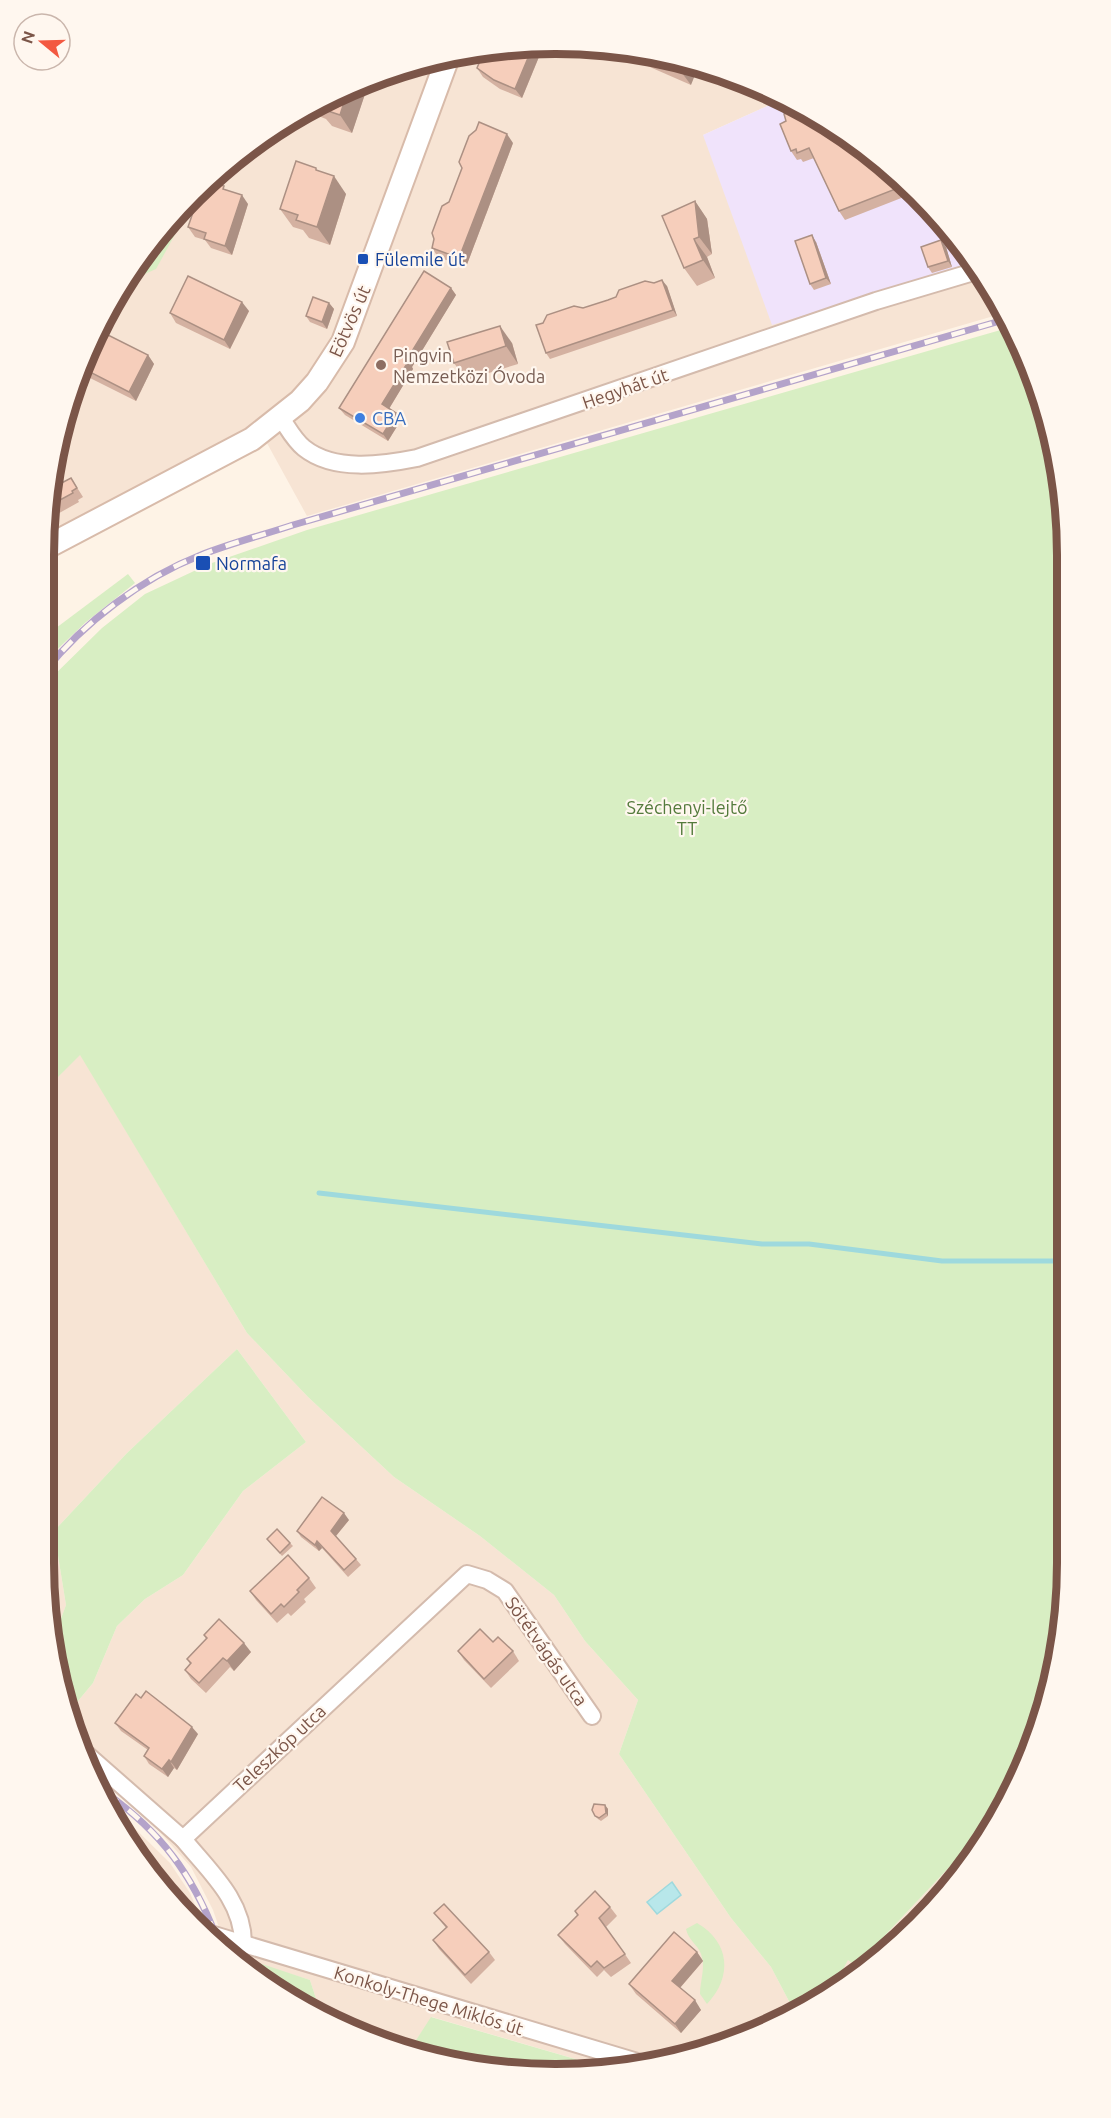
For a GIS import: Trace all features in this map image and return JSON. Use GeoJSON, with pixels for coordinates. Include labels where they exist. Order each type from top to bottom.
{"type":"FeatureCollection","features":[{"type":"Feature","properties":{"kind":"street","name":"Eötvös út"},"geometry":{"type":"LineString","coordinates":[[54,543],[252,440],[281,418],[317,382],[348,331],[444,67]]}},
{"type":"Feature","properties":{"kind":"street","name":"Hegyhát út"},"geometry":{"type":"LineString","coordinates":[[281,418],[304,448],[340,462],[374,464],[417,458],[876,301],[969,273]]}},
{"type":"Feature","properties":{"kind":"street","name":"Sötétvágás utca"},"geometry":{"type":"LineString","coordinates":[[467,1574],[487,1580],[506,1591],[592,1716]]}},
{"type":"Feature","properties":{"kind":"street","name":"Teleszkóp utca"},"geometry":{"type":"LineString","coordinates":[[183,1839],[467,1574]]}},
{"type":"Feature","properties":{"kind":"street"},"geometry":{"type":"LineString","coordinates":[[96,1763],[183,1839],[230,1896],[243,1925],[243,1943]]}},
{"type":"Feature","properties":{"kind":"street","name":"Konkoly-Thege Miklós út"},"geometry":{"type":"LineString","coordinates":[[222,1937],[628,2059]]}},
{"type":"Feature","properties":{"kind":"shaded area"},"geometry":{"type":"Polygon","coordinates":[[[556,54],[621,58],[685,71],[747,92],[772,104],[703,135],[957,255],[995,315],[307,516],[257,425],[55,532],[58,490],[71,426],[92,364],[121,305],[178,225],[225,178],[305,121],[364,92],[394,81],[426,71],[490,58],[556,54]]]}},
{"type":"Feature","properties":{"kind":"shaded area"},"geometry":{"type":"Polygon","coordinates":[[[772,104],[777,106],[834,139],[886,178],[933,225],[965,267],[772,325],[703,135],[772,104]]]}},
{"type":"Feature","properties":{"kind":"shaded area"},"geometry":{"type":"Polygon","coordinates":[[[80,1054],[247,1333],[308,1397],[394,1477],[480,1536],[554,1595],[585,1641],[638,1700],[619,1754],[731,1918],[771,1967],[791,2005],[747,2026],[717,2037],[685,2047],[621,2060],[589,2063],[432,2017],[414,2043],[364,2026],[318,2004],[310,1980],[259,1964],[259,1966],[222,1938],[213,1910],[191,1867],[149,1820],[106,1783],[92,1754],[75,1705],[93,1683],[117,1626],[145,1599],[183,1575],[243,1491],[306,1442],[237,1349],[127,1453],[54,1531],[54,1081],[80,1054]]]}},
{"type":"Feature","properties":{"kind":"shaded area"},"geometry":{"type":"Polygon","coordinates":[[[54,1531],[66,1605],[58,1627],[54,1531]]]}},
{"type":"Feature","properties":{"kind":"shaded area"},"geometry":{"type":"Polygon","coordinates":[[[124,1818],[170,1863],[190,1893],[200,1915],[158,1868],[124,1818]]]}},
{"type":"Feature","properties":{"kind":"shaded area"},"geometry":{"type":"Polygon","coordinates":[[[966,1849],[933,1893],[886,1940],[864,1958],[966,1849]]]}},
{"type":"Feature","properties":{"kind":"shaded area"},"geometry":{"type":"Polygon","coordinates":[[[848,1959],[854,1965],[840,1975],[848,1959]]]}},
{"type":"Feature","properties":{"kind":"green space"},"geometry":{"type":"Polygon","coordinates":[[[183,219],[156,269],[139,277],[183,219]]]}},
{"type":"Feature","properties":{"kind":"green space","name":"Széchenyi-lejtő TT"},"geometry":{"type":"Polygon","coordinates":[[[1003,329],[1030,394],[1040,426],[1053,490],[1057,556],[1057,1562],[1053,1628],[1040,1692],[1019,1754],[990,1813],[972,1841],[864,1958],[854,1965],[848,1960],[840,1975],[791,2005],[771,1967],[731,1918],[619,1754],[638,1700],[585,1641],[554,1595],[480,1536],[394,1477],[308,1397],[247,1333],[80,1055],[54,1081],[54,675],[102,628],[145,594],[209,564],[307,530],[1003,329]]]}},
{"type":"Feature","properties":{"kind":"green space"},"geometry":{"type":"Polygon","coordinates":[[[128,574],[135,583],[86,622],[54,652],[54,630],[128,574]]]}},
{"type":"Feature","properties":{"kind":"green space"},"geometry":{"type":"Polygon","coordinates":[[[237,1349],[306,1442],[243,1491],[183,1575],[145,1599],[117,1626],[93,1683],[75,1705],[58,1628],[66,1605],[54,1531],[127,1453],[237,1349]]]}},
{"type":"Feature","properties":{"kind":"green space"},"geometry":{"type":"Polygon","coordinates":[[[697,1923],[716,1940],[722,1950],[724,1960],[721,1983],[707,2004],[700,1994],[703,1969],[700,1951],[686,1929],[697,1923]]]}},
{"type":"Feature","properties":{"kind":"green space"},"geometry":{"type":"Polygon","coordinates":[[[259,1963],[310,1980],[318,2004],[305,1997],[259,1966],[259,1963]]]}},
{"type":"Feature","properties":{"kind":"green space"},"geometry":{"type":"Polygon","coordinates":[[[431,2017],[589,2063],[556,2064],[490,2060],[414,2043],[431,2017]]]}},
{"type":"Feature","properties":{"kind":"water"},"geometry":{"type":"Polygon","coordinates":[[[672,1882],[681,1895],[657,1914],[647,1902],[672,1882]]]}},
{"type":"Feature","properties":{"kind":"building"},"geometry":{"type":"Polygon","coordinates":[[[529,55],[515,89],[494,80],[477,68],[480,60],[529,55]]]}},
{"type":"Feature","properties":{"kind":"building"},"geometry":{"type":"Polygon","coordinates":[[[344,101],[340,115],[326,110],[344,101]]]}},
{"type":"Feature","properties":{"kind":"building"},"geometry":{"type":"Polygon","coordinates":[[[789,112],[834,139],[897,188],[839,211],[809,148],[797,153],[796,149],[791,151],[780,124],[786,121],[784,114],[789,112]]]}},
{"type":"Feature","properties":{"kind":"building"},"geometry":{"type":"Polygon","coordinates":[[[479,122],[507,134],[459,258],[432,248],[434,239],[432,233],[442,206],[449,202],[462,168],[459,162],[469,136],[476,130],[479,122]]]}},
{"type":"Feature","properties":{"kind":"building"},"geometry":{"type":"Polygon","coordinates":[[[296,161],[334,176],[317,227],[296,220],[298,215],[280,209],[296,161]]]}},
{"type":"Feature","properties":{"kind":"building"},"geometry":{"type":"Polygon","coordinates":[[[218,184],[224,186],[223,189],[242,195],[225,246],[204,239],[206,233],[188,227],[195,208],[218,184]]]}},
{"type":"Feature","properties":{"kind":"building"},"geometry":{"type":"Polygon","coordinates":[[[695,201],[699,237],[694,239],[703,260],[684,268],[662,216],[695,201]]]}},
{"type":"Feature","properties":{"kind":"building"},"geometry":{"type":"Polygon","coordinates":[[[812,235],[826,278],[810,284],[795,241],[812,235]]]}},
{"type":"Feature","properties":{"kind":"building"},"geometry":{"type":"Polygon","coordinates":[[[941,240],[948,261],[928,267],[921,247],[941,240]]]}},
{"type":"Feature","properties":{"kind":"building"},"geometry":{"type":"Polygon","coordinates":[[[424,271],[451,288],[382,404],[396,413],[383,434],[339,408],[424,271]]]}},
{"type":"Feature","properties":{"kind":"building"},"geometry":{"type":"Polygon","coordinates":[[[188,276],[242,302],[224,340],[170,313],[188,276]]]}},
{"type":"Feature","properties":{"kind":"building"},"geometry":{"type":"Polygon","coordinates":[[[662,280],[673,310],[546,353],[536,325],[543,323],[547,315],[574,306],[583,308],[608,300],[616,297],[619,290],[645,281],[654,283],[662,280]]]}},
{"type":"Feature","properties":{"kind":"building"},"geometry":{"type":"Polygon","coordinates":[[[313,297],[329,303],[322,322],[306,316],[313,297]]]}},
{"type":"Feature","properties":{"kind":"building"},"geometry":{"type":"Polygon","coordinates":[[[500,326],[506,346],[454,363],[447,342],[500,326]]]}},
{"type":"Feature","properties":{"kind":"building"},"geometry":{"type":"Polygon","coordinates":[[[106,334],[148,355],[129,392],[89,372],[106,334]]]}},
{"type":"Feature","properties":{"kind":"building"},"geometry":{"type":"Polygon","coordinates":[[[71,478],[77,488],[72,491],[73,493],[57,502],[59,484],[71,478]]]}},
{"type":"Feature","properties":{"kind":"building"},"geometry":{"type":"Polygon","coordinates":[[[322,1497],[344,1513],[331,1531],[356,1559],[344,1570],[317,1541],[315,1545],[297,1531],[322,1497]]]}},
{"type":"Feature","properties":{"kind":"building"},"geometry":{"type":"Polygon","coordinates":[[[277,1529],[290,1543],[280,1553],[267,1539],[277,1529]]]}},
{"type":"Feature","properties":{"kind":"building"},"geometry":{"type":"Polygon","coordinates":[[[288,1555],[309,1578],[284,1607],[281,1604],[271,1614],[250,1591],[288,1555]]]}},
{"type":"Feature","properties":{"kind":"building"},"geometry":{"type":"Polygon","coordinates":[[[219,1619],[244,1643],[227,1661],[223,1658],[199,1683],[185,1670],[191,1663],[187,1659],[207,1638],[204,1635],[219,1619]]]}},
{"type":"Feature","properties":{"kind":"building"},"geometry":{"type":"Polygon","coordinates":[[[480,1629],[493,1642],[498,1637],[513,1651],[484,1679],[458,1651],[480,1629]]]}},
{"type":"Feature","properties":{"kind":"building"},"geometry":{"type":"Polygon","coordinates":[[[146,1691],[192,1727],[171,1762],[169,1760],[162,1769],[144,1756],[149,1748],[115,1723],[136,1694],[141,1698],[146,1691]]]}},
{"type":"Feature","properties":{"kind":"building"},"geometry":{"type":"Polygon","coordinates":[[[594,1804],[605,1805],[606,1813],[599,1818],[595,1816],[592,1810],[594,1804]]]}},
{"type":"Feature","properties":{"kind":"building"},"geometry":{"type":"Polygon","coordinates":[[[595,1891],[610,1907],[599,1918],[625,1954],[604,1968],[597,1961],[591,1967],[558,1935],[578,1915],[575,1911],[595,1891]]]}},
{"type":"Feature","properties":{"kind":"building"},"geometry":{"type":"Polygon","coordinates":[[[444,1904],[489,1952],[465,1975],[433,1940],[447,1927],[434,1913],[444,1904]]]}},
{"type":"Feature","properties":{"kind":"building"},"geometry":{"type":"Polygon","coordinates":[[[674,1932],[697,1952],[672,1981],[695,2000],[675,2024],[629,1984],[674,1932]]]}},
{"type":"Feature","properties":{"kind":"waterway"},"geometry":{"type":"LineString","coordinates":[[319,1193],[762,1244],[809,1244],[942,1261],[1057,1261]]}},
{"type":"Feature","properties":{"kind":"railway"},"geometry":{"type":"LineString","coordinates":[[54,661],[77,636],[115,603],[157,576],[212,551],[293,525],[999,321]]}},
{"type":"Feature","properties":{"kind":"railway"},"geometry":{"type":"LineString","coordinates":[[114,1799],[143,1823],[173,1856],[196,1893],[213,1928]]}},
{"type":"Feature","properties":{"kind":"place","name":"Fülemile út"},"geometry":{"type":"Point","coordinates":[363,259]}},
{"type":"Feature","properties":{"kind":"place","name":"Pingvin Nemzetközi Óvoda"},"geometry":{"type":"Point","coordinates":[381,365]}},
{"type":"Feature","properties":{"kind":"place","name":"CBA"},"geometry":{"type":"Point","coordinates":[360,418]}},
{"type":"Feature","properties":{"kind":"place","name":"Normafa"},"geometry":{"type":"Point","coordinates":[203,563]}}]}
